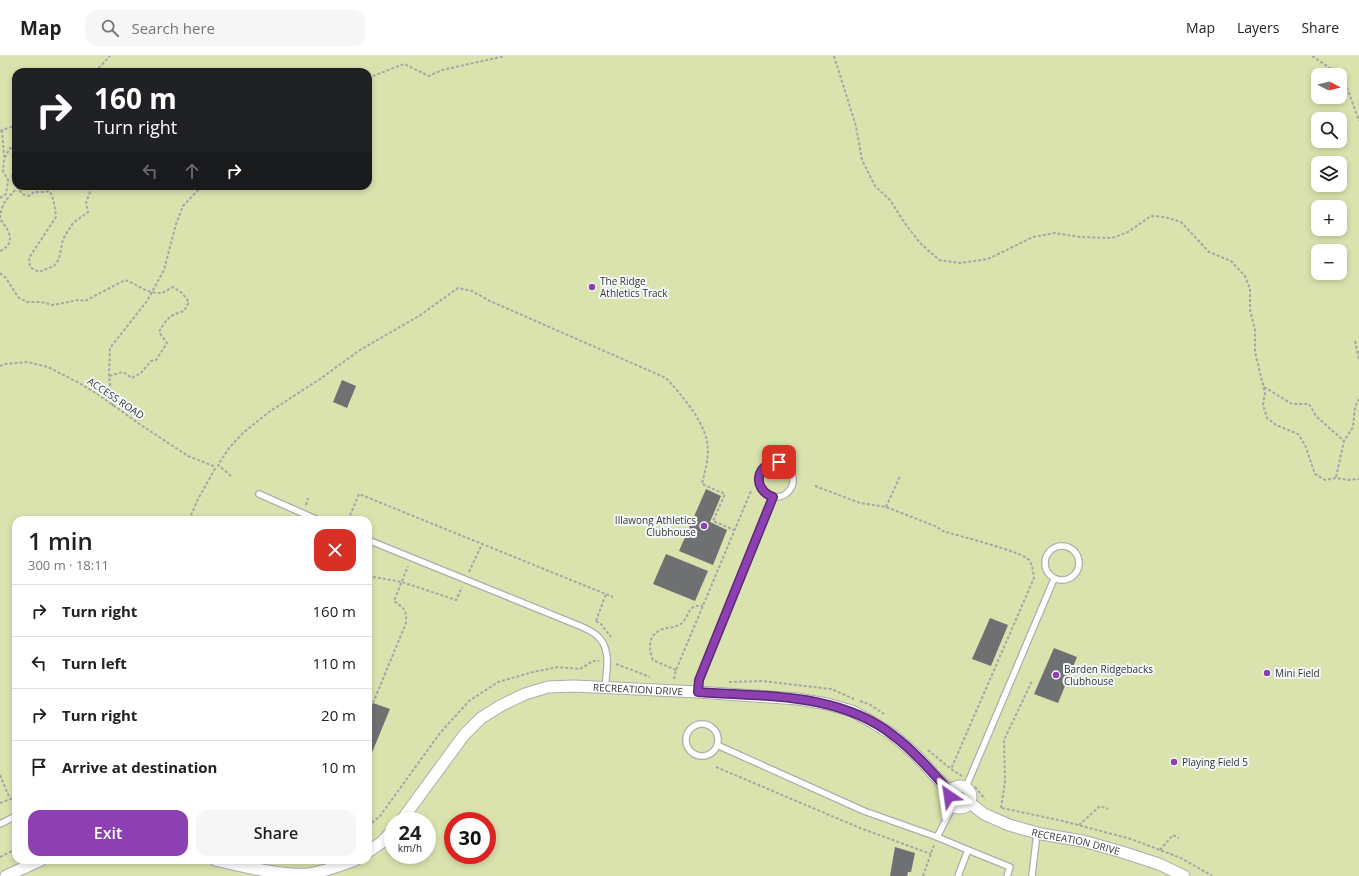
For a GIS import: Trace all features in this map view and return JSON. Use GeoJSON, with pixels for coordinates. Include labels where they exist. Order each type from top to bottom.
{"type":"FeatureCollection","features":[{"type":"Feature","properties":{"kind":"street","name":"RECREATION DRIVE"},"geometry":{"type":"LineString","coordinates":[[408,812],[464,735],[481,718],[525,694],[548,687],[574,686],[798,699],[827,704],[852,711],[894,735],[915,754],[950,792]]}},
{"type":"Feature","properties":{"kind":"street"},"geometry":{"type":"LineString","coordinates":[[968,784],[971,795],[970,803],[962,808],[953,806],[949,799],[950,792],[957,786],[968,784]]}},
{"type":"Feature","properties":{"kind":"street","name":"RECREATION DRIVE"},"geometry":{"type":"LineString","coordinates":[[970,803],[984,814],[1003,823],[1037,833],[1083,841],[1122,852],[1159,864],[1184,876]]}},
{"type":"Feature","properties":{"kind":"street"},"geometry":{"type":"LineString","coordinates":[[372,849],[384,840]]}},
{"type":"Feature","properties":{"kind":"street"},"geometry":{"type":"LineString","coordinates":[[6,876],[33,864]]}},
{"type":"Feature","properties":{"kind":"street"},"geometry":{"type":"LineString","coordinates":[[234,864],[283,874],[306,874],[344,864]]}},
{"type":"Feature","properties":{"kind":"lane"},"geometry":{"type":"LineString","coordinates":[[779,462],[789,467],[793,477],[793,483],[791,488],[784,495],[773,497],[763,492],[760,487],[760,471],[768,464],[779,462]]}},
{"type":"Feature","properties":{"kind":"lane"},"geometry":{"type":"LineString","coordinates":[[259,494],[309,516]]}},
{"type":"Feature","properties":{"kind":"lane"},"geometry":{"type":"LineString","coordinates":[[698,692],[699,680],[773,497]]}},
{"type":"Feature","properties":{"kind":"lane"},"geometry":{"type":"LineString","coordinates":[[372,542],[595,634],[604,642],[607,660],[605,687]]}},
{"type":"Feature","properties":{"kind":"lane"},"geometry":{"type":"LineString","coordinates":[[1060,546],[1070,548],[1075,551],[1080,561],[1078,571],[1074,576],[1065,580],[1054,579],[1045,566],[1047,555],[1050,550],[1060,546]]}},
{"type":"Feature","properties":{"kind":"lane"},"geometry":{"type":"LineString","coordinates":[[968,784],[1054,579]]}},
{"type":"Feature","properties":{"kind":"lane"},"geometry":{"type":"LineString","coordinates":[[697,724],[710,726],[715,731],[718,738],[717,745],[713,751],[707,755],[700,756],[693,753],[688,748],[686,741],[687,734],[691,728],[697,724]]}},
{"type":"Feature","properties":{"kind":"lane"},"geometry":{"type":"LineString","coordinates":[[717,745],[864,811],[937,837],[1010,867],[1007,876]]}},
{"type":"Feature","properties":{"kind":"lane"},"geometry":{"type":"LineString","coordinates":[[937,837],[953,806]]}},
{"type":"Feature","properties":{"kind":"lane"},"geometry":{"type":"LineString","coordinates":[[0,824],[12,818]]}},
{"type":"Feature","properties":{"kind":"lane"},"geometry":{"type":"LineString","coordinates":[[1032,876],[1037,833]]}},
{"type":"Feature","properties":{"kind":"lane"},"geometry":{"type":"LineString","coordinates":[[958,876],[968,850]]}},
{"type":"Feature","properties":{"kind":"path"},"geometry":{"type":"LineString","coordinates":[[99,68],[110,56]]}},
{"type":"Feature","properties":{"kind":"path"},"geometry":{"type":"LineString","coordinates":[[372,76],[404,64],[430,76],[442,70],[505,56]]}},
{"type":"Feature","properties":{"kind":"path"},"geometry":{"type":"LineString","coordinates":[[834,56],[856,126],[862,160],[875,186],[890,200],[920,243],[939,260],[960,263],[988,259],[1033,237],[1054,234],[1080,237],[1112,238],[1128,232],[1151,216],[1165,216],[1181,222],[1209,252],[1230,261],[1245,276],[1250,290],[1250,310],[1255,330],[1255,352],[1264,386],[1265,393],[1263,405],[1267,418],[1276,425],[1298,434],[1305,446],[1315,474],[1325,480],[1336,478],[1348,480],[1359,479]]}},
{"type":"Feature","properties":{"kind":"path"},"geometry":{"type":"LineString","coordinates":[[1312,56],[1330,68]]}},
{"type":"Feature","properties":{"kind":"path"},"geometry":{"type":"LineString","coordinates":[[1347,89],[1359,121]]}},
{"type":"Feature","properties":{"kind":"path"},"geometry":{"type":"LineString","coordinates":[[0,198],[6,194],[8,180],[3,171],[4,158],[1,130],[12,126]]}},
{"type":"Feature","properties":{"kind":"path"},"geometry":{"type":"LineString","coordinates":[[4,158],[10,148],[12,149]]}},
{"type":"Feature","properties":{"kind":"path"},"geometry":{"type":"LineString","coordinates":[[0,251],[8,246],[10,238],[8,228],[0,219],[1,208],[14,190]]}},
{"type":"Feature","properties":{"kind":"path"},"geometry":{"type":"LineString","coordinates":[[20,190],[22,194],[28,196],[34,192],[49,191],[52,195],[56,217],[29,258],[30,267],[39,272],[54,266],[59,259],[63,239],[73,223],[88,212],[86,204],[90,192],[89,190]]}},
{"type":"Feature","properties":{"kind":"path"},"geometry":{"type":"LineString","coordinates":[[113,406],[109,376],[110,348],[147,301],[164,270],[176,224],[183,206],[198,190]]}},
{"type":"Feature","properties":{"kind":"path"},"geometry":{"type":"LineString","coordinates":[[0,273],[6,278],[18,298],[27,302],[41,302],[54,305],[78,300],[85,301],[125,280],[133,283],[143,290],[162,293],[173,287],[182,293],[189,302],[184,312],[172,314],[164,323],[159,332],[167,343],[156,360],[151,361],[141,374],[132,378],[123,372],[109,376]]}},
{"type":"Feature","properties":{"kind":"path"},"geometry":{"type":"LineString","coordinates":[[191,516],[198,498],[217,466],[229,448],[243,433],[269,412],[320,379],[360,350],[419,316],[458,288],[472,291],[490,301],[666,378],[680,393],[702,426],[707,441],[708,456],[702,484],[725,494],[713,521],[734,530]]}},
{"type":"Feature","properties":{"kind":"path"},"geometry":{"type":"LineString","coordinates":[[1355,341],[1359,360]]}},
{"type":"Feature","properties":{"kind":"path","name":"ACCESS ROAD"},"geometry":{"type":"LineString","coordinates":[[0,366],[27,362],[48,367],[79,382],[188,456],[217,466],[231,476]]}},
{"type":"Feature","properties":{"kind":"path"},"geometry":{"type":"LineString","coordinates":[[1264,386],[1292,404],[1309,404],[1316,416],[1344,441]]}},
{"type":"Feature","properties":{"kind":"path"},"geometry":{"type":"LineString","coordinates":[[1336,478],[1344,441],[1353,427],[1355,407],[1359,400]]}},
{"type":"Feature","properties":{"kind":"path"},"geometry":{"type":"LineString","coordinates":[[886,507],[900,476]]}},
{"type":"Feature","properties":{"kind":"path"},"geometry":{"type":"LineString","coordinates":[[815,486],[860,503],[886,507],[935,526],[943,531],[1011,551],[1028,559],[1033,568],[1034,578],[951,769]]}},
{"type":"Feature","properties":{"kind":"path"},"geometry":{"type":"LineString","coordinates":[[674,678],[751,491]]}},
{"type":"Feature","properties":{"kind":"path"},"geometry":{"type":"LineString","coordinates":[[350,516],[359,494],[613,597]]}},
{"type":"Feature","properties":{"kind":"path"},"geometry":{"type":"LineString","coordinates":[[372,577],[402,582],[456,600],[482,544]]}},
{"type":"Feature","properties":{"kind":"path"},"geometry":{"type":"LineString","coordinates":[[373,703],[406,623],[406,616],[403,607],[394,601],[412,558]]}},
{"type":"Feature","properties":{"kind":"path"},"geometry":{"type":"LineString","coordinates":[[591,632],[606,594]]}},
{"type":"Feature","properties":{"kind":"path"},"geometry":{"type":"LineString","coordinates":[[676,670],[653,660],[649,644],[654,634],[662,629],[675,627],[683,622],[690,609],[697,605],[703,606]]}},
{"type":"Feature","properties":{"kind":"path"},"geometry":{"type":"LineString","coordinates":[[607,660],[649,677],[655,677]]}},
{"type":"Feature","properties":{"kind":"path"},"geometry":{"type":"LineString","coordinates":[[668,678],[680,679]]}},
{"type":"Feature","properties":{"kind":"path"},"geometry":{"type":"LineString","coordinates":[[728,682],[762,681],[831,689],[869,704],[888,717]]}},
{"type":"Feature","properties":{"kind":"path"},"geometry":{"type":"LineString","coordinates":[[1032,681],[1004,740],[1005,782],[1000,808],[1079,825],[1131,839],[1181,858],[1212,876]]}},
{"type":"Feature","properties":{"kind":"path"},"geometry":{"type":"LineString","coordinates":[[927,749],[968,784],[978,789],[989,804]]}},
{"type":"Feature","properties":{"kind":"path"},"geometry":{"type":"LineString","coordinates":[[716,767],[860,828],[931,854]]}},
{"type":"Feature","properties":{"kind":"path"},"geometry":{"type":"LineString","coordinates":[[0,775],[10,799],[0,803]]}},
{"type":"Feature","properties":{"kind":"path"},"geometry":{"type":"LineString","coordinates":[[1079,825],[1100,806],[1108,809]]}},
{"type":"Feature","properties":{"kind":"path"},"geometry":{"type":"LineString","coordinates":[[1160,850],[1173,835],[1180,838]]}},
{"type":"Feature","properties":{"kind":"path"},"geometry":{"type":"LineString","coordinates":[[924,876],[937,837]]}},
{"type":"Feature","properties":{"kind":"path"},"geometry":{"type":"LineString","coordinates":[[0,857],[12,851]]}},
{"type":"Feature","properties":{"kind":"green space"},"geometry":{"type":"Polygon","coordinates":[[[0,56],[1359,56],[1359,876],[0,876],[0,56]]]}},
{"type":"Feature","properties":{"kind":"building"},"geometry":{"type":"Polygon","coordinates":[[[342,380],[356,386],[347,408],[333,402],[342,380]]]}},
{"type":"Feature","properties":{"kind":"building","name":"Illawong Athletics Clubhouse"},"geometry":{"type":"Polygon","coordinates":[[[706,489],[721,496],[710,522],[727,530],[713,565],[679,551],[706,489]]]}},
{"type":"Feature","properties":{"kind":"building"},"geometry":{"type":"Polygon","coordinates":[[[666,554],[708,571],[695,601],[653,584],[666,554]]]}},
{"type":"Feature","properties":{"kind":"building"},"geometry":{"type":"Polygon","coordinates":[[[990,618],[1008,625],[991,666],[972,659],[990,618]]]}},
{"type":"Feature","properties":{"kind":"building","name":"Barden Ridgebacks Clubhouse"},"geometry":{"type":"Polygon","coordinates":[[[1054,648],[1077,657],[1058,703],[1034,694],[1054,648]]]}},
{"type":"Feature","properties":{"kind":"building"},"geometry":{"type":"Polygon","coordinates":[[[373,703],[390,709],[372,753],[373,703]]]}},
{"type":"Feature","properties":{"kind":"building"},"geometry":{"type":"Polygon","coordinates":[[[895,847],[915,853],[911,872],[908,872],[907,876],[890,876],[895,847]]]}},
{"type":"Feature","properties":{"kind":"place","name":"The Ridge Athletics Track"},"geometry":{"type":"Point","coordinates":[592,287]}},
{"type":"Feature","properties":{"kind":"place","name":"Illawong Athletics Clubhouse"},"geometry":{"type":"Point","coordinates":[704,526]}},
{"type":"Feature","properties":{"kind":"place","name":"Mini Field"},"geometry":{"type":"Point","coordinates":[1267,673]}},
{"type":"Feature","properties":{"kind":"place","name":"Barden Ridgebacks Clubhouse"},"geometry":{"type":"Point","coordinates":[1056,675]}},
{"type":"Feature","properties":{"kind":"place","name":"Playing Field 5"},"geometry":{"type":"Point","coordinates":[1174,762]}},
{"type":"Feature","properties":{"kind":"route"},"geometry":{"type":"LineString","coordinates":[[779,462],[768,464],[760,471],[760,487],[763,492],[773,497],[699,680],[698,692],[798,699],[827,704],[852,711],[894,735],[932,772],[950,792],[949,796]]}}]}
